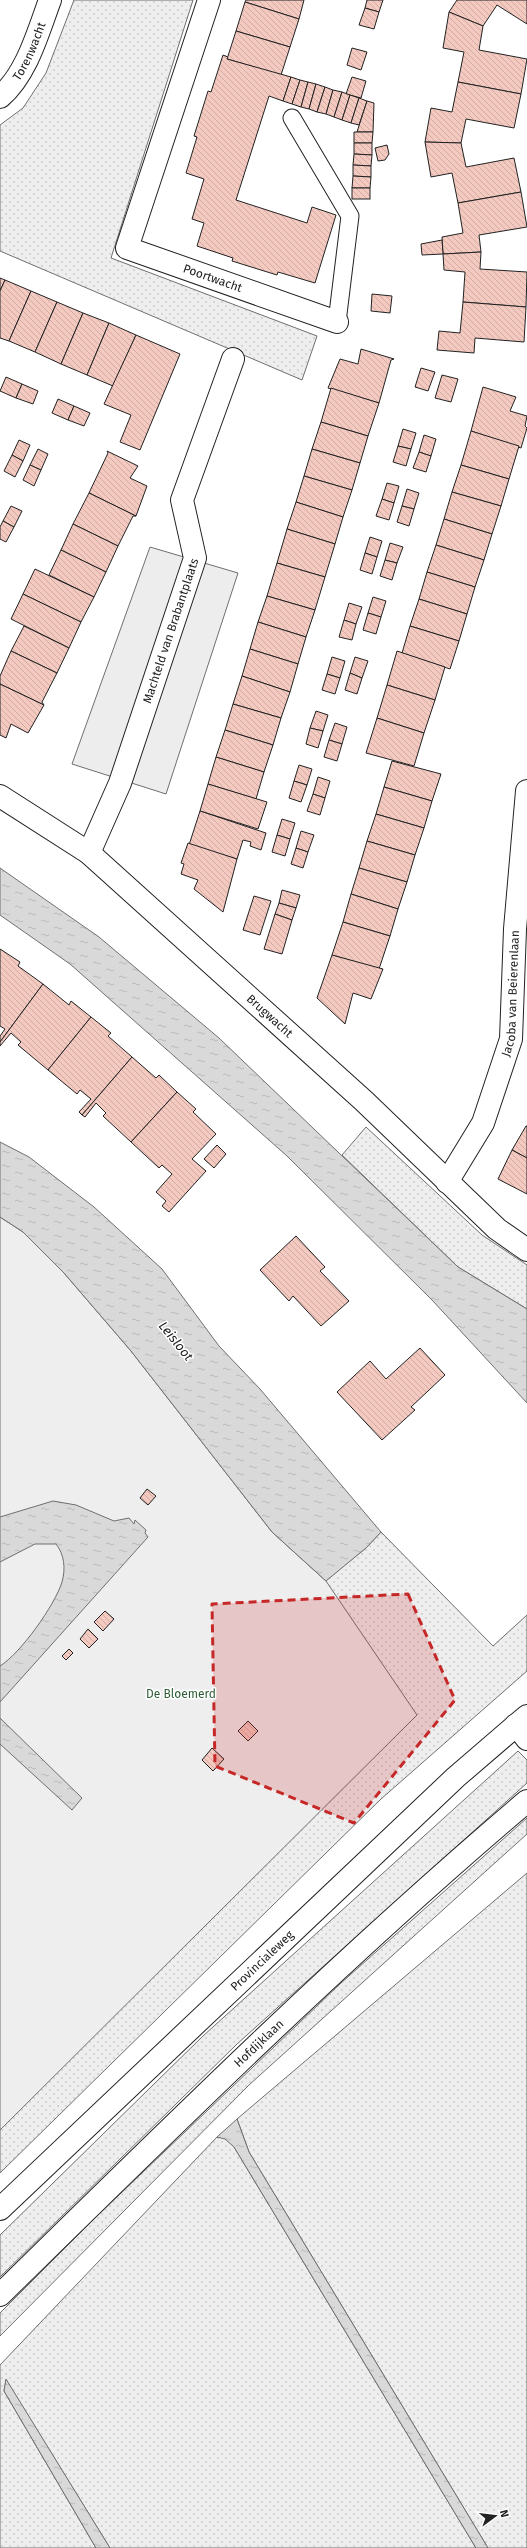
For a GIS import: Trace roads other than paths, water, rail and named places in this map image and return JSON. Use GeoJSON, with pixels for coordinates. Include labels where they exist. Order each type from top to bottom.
{"type":"FeatureCollection","features":[{"type":"Feature","properties":{"kind":"street","name":"Torenwacht"},"geometry":{"type":"LineString","coordinates":[[0,98],[7,92],[28,58],[50,0]]}},
{"type":"Feature","properties":{"kind":"street","name":"Poortwacht"},"geometry":{"type":"LineString","coordinates":[[209,0],[127,248],[336,322]]}},
{"type":"Feature","properties":{"kind":"street","name":"Machteld van Brabantplaats"},"geometry":{"type":"LineString","coordinates":[[89,853],[120,783],[195,558],[182,500],[233,359]]}},
{"type":"Feature","properties":{"kind":"street","name":"Jacoba van Beierenlaan"},"geometry":{"type":"LineString","coordinates":[[447,1182],[483,1123],[511,1039],[515,929],[527,791]]}},
{"type":"Feature","properties":{"kind":"street","name":"Brugwacht"},"geometry":{"type":"LineString","coordinates":[[0,796],[89,853],[364,1101],[497,1229],[527,1250]]}},
{"type":"Feature","properties":{"kind":"street","name":"Provincialeweg"},"geometry":{"type":"LineString","coordinates":[[0,2209],[451,1783],[523,1727]]}},
{"type":"Feature","properties":{"kind":"street","name":"Hofdijklaan"},"geometry":{"type":"LineString","coordinates":[[0,2295],[256,2044],[446,1870],[527,1801]]}},
{"type":"Feature","properties":{"kind":"lane","name":"Poortwacht"},"geometry":{"type":"LineString","coordinates":[[292,118],[350,216],[336,322]]}},
{"type":"Feature","properties":{"kind":"water"},"geometry":{"type":"Polygon","coordinates":[[[0,868],[99,937],[219,1038],[458,1267],[527,1309],[527,1403],[432,1300],[287,1156],[70,964],[0,915],[0,868]]]}},
{"type":"Feature","properties":{"kind":"water","name":"Leisloot"},"geometry":{"type":"Polygon","coordinates":[[[0,1142],[29,1157],[94,1207],[162,1269],[219,1346],[260,1389],[381,1532],[366,1548],[326,1581],[272,1532],[131,1351],[64,1273],[23,1232],[0,1217],[0,1142]]]}},
{"type":"Feature","properties":{"kind":"water"},"geometry":{"type":"Polygon","coordinates":[[[53,1501],[76,1505],[114,1521],[129,1518],[134,1524],[135,1520],[146,1530],[145,1533],[148,1537],[0,1702],[0,1666],[8,1660],[27,1640],[45,1616],[62,1582],[64,1566],[61,1552],[56,1544],[35,1544],[0,1562],[0,1517],[53,1501]]]}},
{"type":"Feature","properties":{"kind":"water"},"geometry":{"type":"Polygon","coordinates":[[[0,1718],[82,1798],[72,1810],[0,1744],[0,1718]]]}},
{"type":"Feature","properties":{"kind":"water"},"geometry":{"type":"Polygon","coordinates":[[[237,2119],[249,2152],[488,2548],[476,2548],[234,2147],[225,2139],[217,2137],[237,2119]]]}},
{"type":"Feature","properties":{"kind":"water"},"geometry":{"type":"Polygon","coordinates":[[[6,2379],[110,2548],[96,2548],[4,2391],[6,2379]]]}},
{"type":"Feature","properties":{"kind":"park label","name":"De Bloemerd"},"geometry":{"type":"Point","coordinates":[181,1694]}}]}
